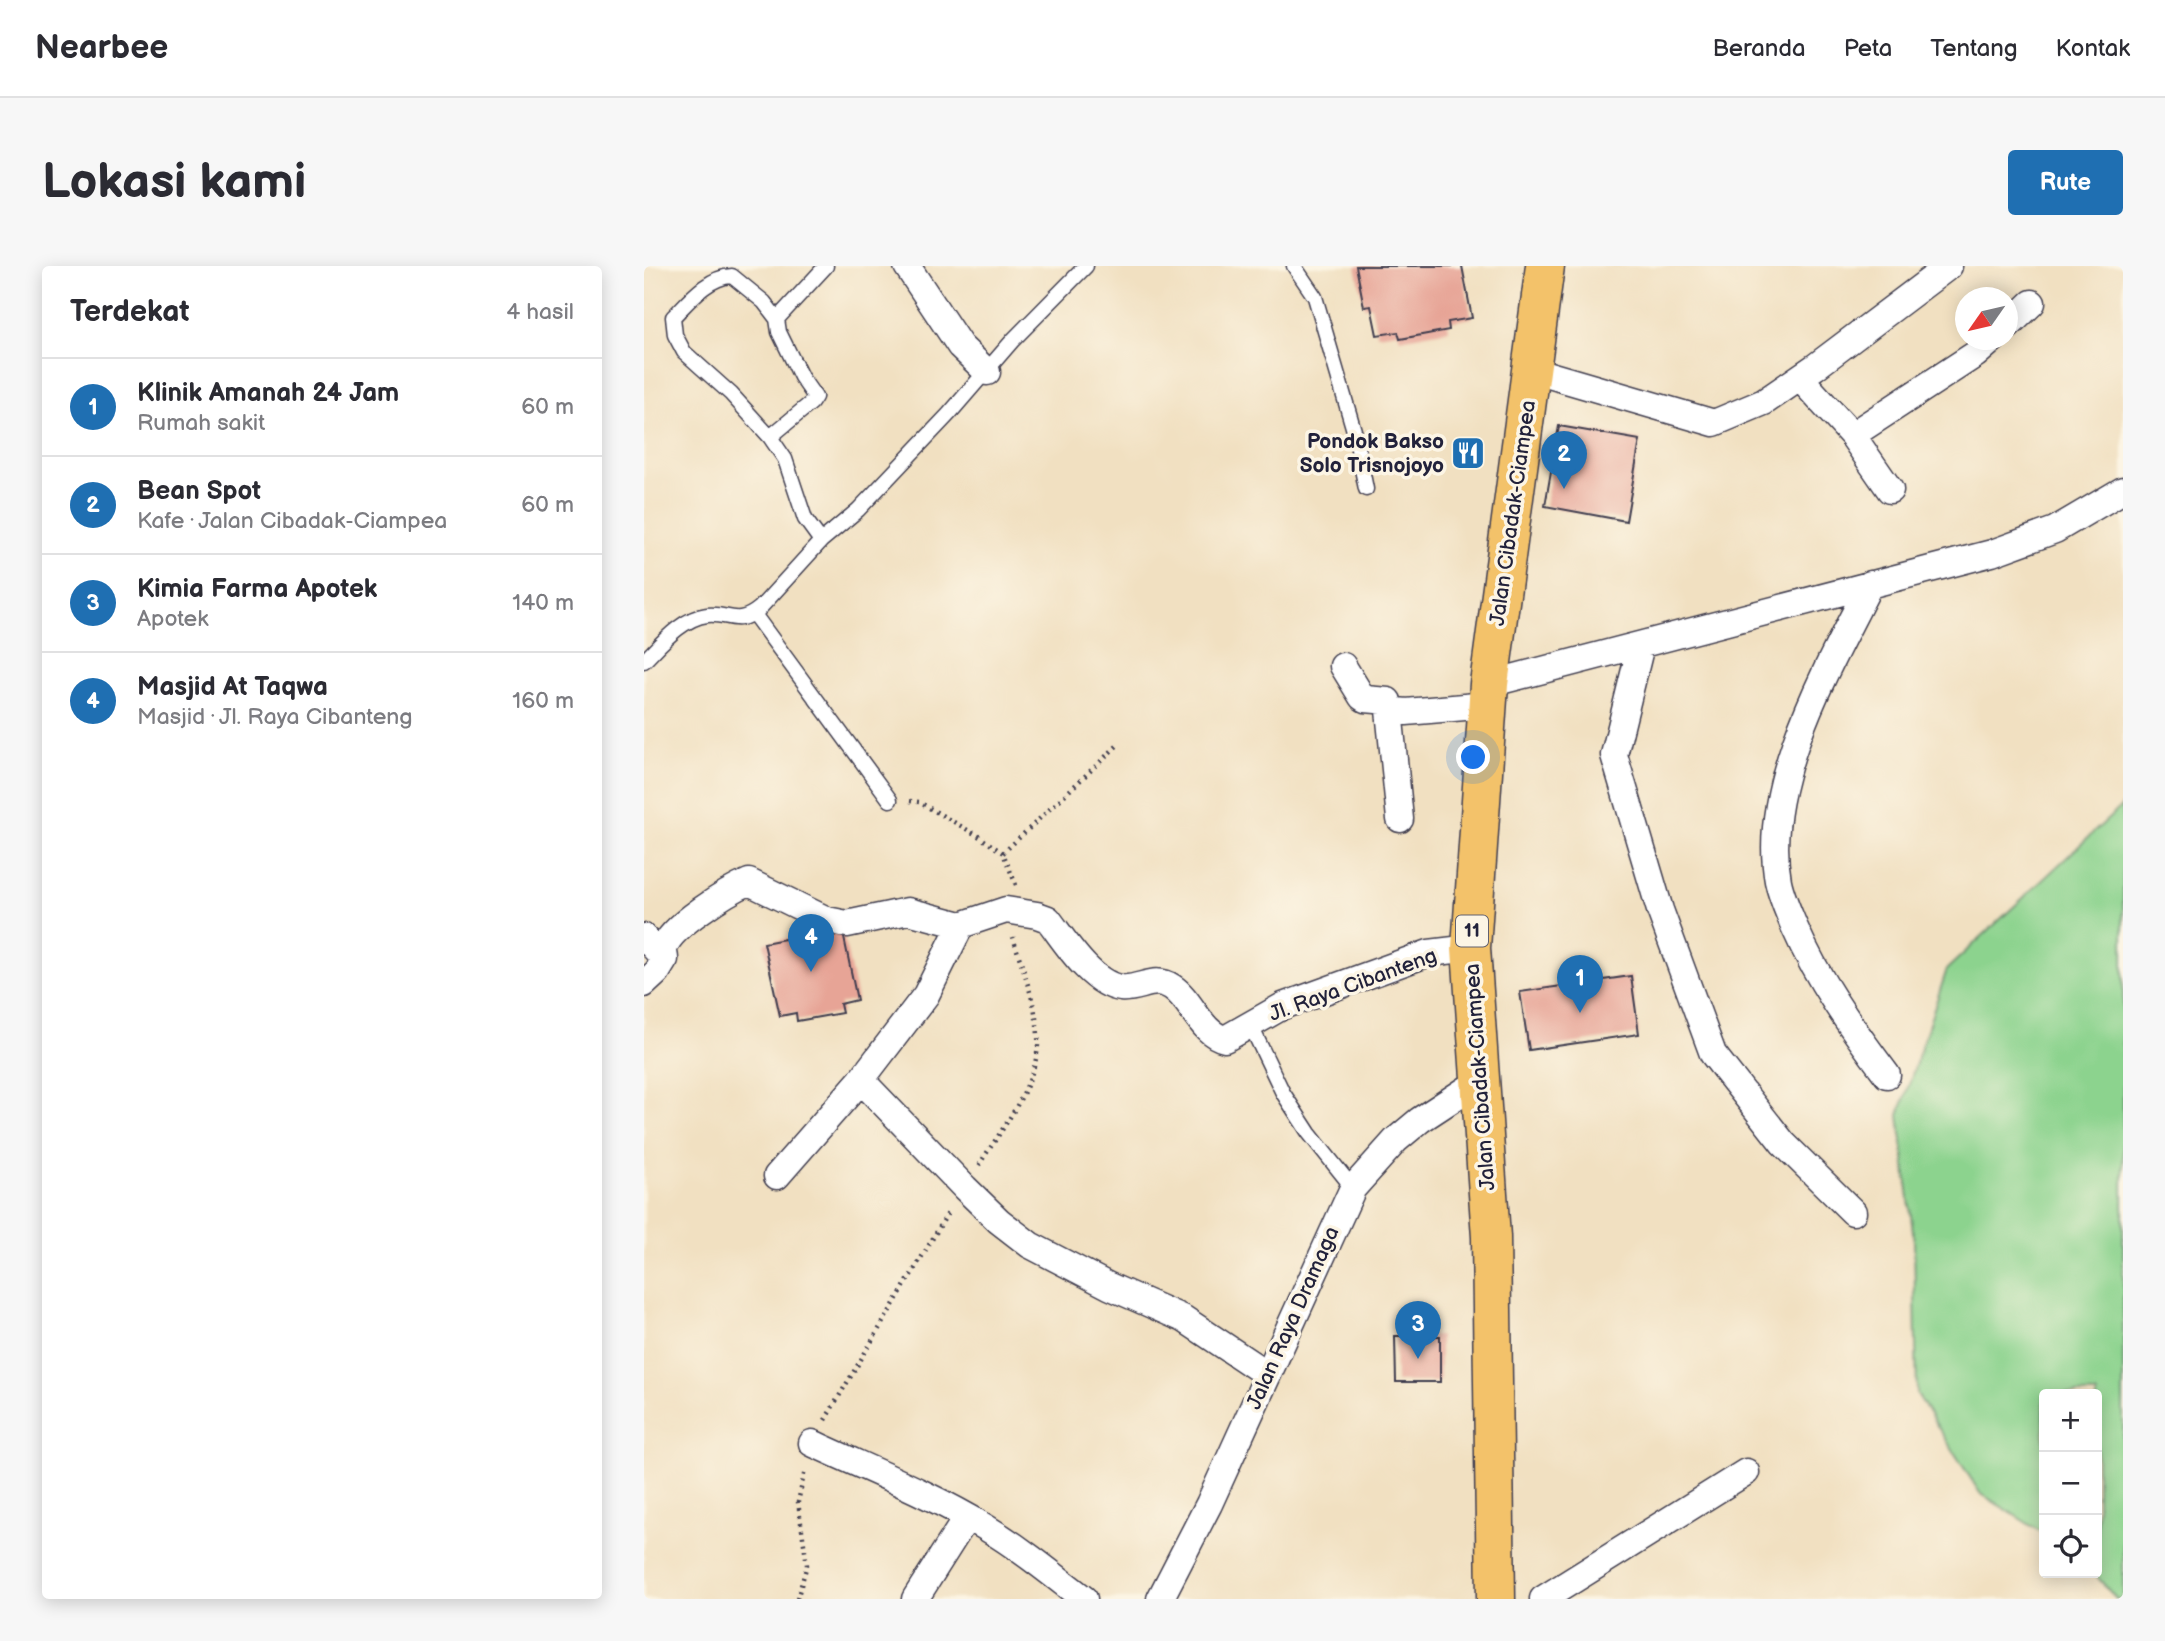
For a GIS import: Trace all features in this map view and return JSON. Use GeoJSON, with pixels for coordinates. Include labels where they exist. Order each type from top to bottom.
{"type":"FeatureCollection","features":[{"type":"Feature","properties":{"kind":"highway","name":"Jalan Cibadak-Ciampea"},"geometry":{"type":"LineString","coordinates":[[1496,1599],[1491,1237],[1471,948],[1489,694],[1545,266]]}},
{"type":"Feature","properties":{"kind":"street"},"geometry":{"type":"LineString","coordinates":[[907,266],[960,346],[987,372]]}},
{"type":"Feature","properties":{"kind":"street"},"geometry":{"type":"LineString","coordinates":[[1532,370],[1714,423],[1764,402],[1949,266]]}},
{"type":"Feature","properties":{"kind":"street"},"geometry":{"type":"LineString","coordinates":[[2018,316],[2032,303]]}},
{"type":"Feature","properties":{"kind":"street"},"geometry":{"type":"LineString","coordinates":[[1852,435],[1980,350]]}},
{"type":"Feature","properties":{"kind":"street"},"geometry":{"type":"LineString","coordinates":[[1800,377],[1852,435],[1890,490]]}},
{"type":"Feature","properties":{"kind":"street"},"geometry":{"type":"LineString","coordinates":[[1389,710],[1406,712],[1489,694],[1641,645],[1992,553],[2076,518],[2123,489]]}},
{"type":"Feature","properties":{"kind":"street"},"geometry":{"type":"LineString","coordinates":[[1870,584],[1827,669],[1796,746],[1781,793],[1775,828],[1775,859],[1778,883],[1788,912],[1818,978],[1850,1026],[1888,1075]]}},
{"type":"Feature","properties":{"kind":"street"},"geometry":{"type":"LineString","coordinates":[[1641,645],[1614,755],[1660,909],[1713,1054],[1783,1143],[1853,1212]]}},
{"type":"Feature","properties":{"kind":"street"},"geometry":{"type":"LineString","coordinates":[[1343,666],[1362,697],[1388,701],[1400,819]]}},
{"type":"Feature","properties":{"kind":"street"},"geometry":{"type":"LineString","coordinates":[[644,984],[657,972],[665,959],[664,948],[676,931],[712,902],[749,882],[827,920],[847,925],[908,911],[961,925],[926,995],[862,1080],[777,1176]]}},
{"type":"Feature","properties":{"kind":"street","name":"Jl. Raya Cibanteng"},"geometry":{"type":"LineString","coordinates":[[961,925],[1006,910],[1048,919],[1097,978],[1120,988],[1161,981],[1174,988],[1212,1034],[1225,1039],[1283,1006],[1429,953],[1471,948]]}},
{"type":"Feature","properties":{"kind":"street"},"geometry":{"type":"LineString","coordinates":[[644,937],[665,959]]}},
{"type":"Feature","properties":{"kind":"street"},"geometry":{"type":"LineString","coordinates":[[862,1080],[965,1188],[999,1221],[1030,1245],[1109,1286],[1184,1319],[1268,1375]]}},
{"type":"Feature","properties":{"kind":"street","name":"Jalan Raya Dramaga"},"geometry":{"type":"LineString","coordinates":[[1160,1599],[1209,1504],[1353,1188],[1396,1140],[1420,1120],[1481,1080]]}},
{"type":"Feature","properties":{"kind":"street"},"geometry":{"type":"LineString","coordinates":[[812,1443],[967,1517],[1035,1561],[1084,1599]]}},
{"type":"Feature","properties":{"kind":"street"},"geometry":{"type":"LineString","coordinates":[[1543,1599],[1746,1472]]}},
{"type":"Feature","properties":{"kind":"street"},"geometry":{"type":"LineString","coordinates":[[915,1599],[967,1517]]}},
{"type":"Feature","properties":{"kind":"lane"},"geometry":{"type":"LineString","coordinates":[[777,319],[826,266]]}},
{"type":"Feature","properties":{"kind":"lane"},"geometry":{"type":"LineString","coordinates":[[644,661],[692,620],[709,614],[732,620],[753,613],[821,541],[858,510],[987,372],[1013,340],[1086,266]]}},
{"type":"Feature","properties":{"kind":"lane"},"geometry":{"type":"LineString","coordinates":[[1294,266],[1315,297],[1355,434],[1366,489]]}},
{"type":"Feature","properties":{"kind":"lane"},"geometry":{"type":"LineString","coordinates":[[770,437],[811,403],[814,397],[801,377],[777,319],[764,302],[732,276],[720,277],[673,317],[673,325],[684,352],[731,394],[770,437],[785,459],[805,519],[821,541]]}},
{"type":"Feature","properties":{"kind":"lane"},"geometry":{"type":"LineString","coordinates":[[753,613],[890,800]]}},
{"type":"Feature","properties":{"kind":"lane"},"geometry":{"type":"LineString","coordinates":[[1250,1024],[1283,1093],[1309,1133],[1353,1188]]}},
{"type":"Feature","properties":{"kind":"path"},"geometry":{"type":"LineString","coordinates":[[890,800],[919,802],[981,837],[1003,853],[1120,743]]}},
{"type":"Feature","properties":{"kind":"path"},"geometry":{"type":"LineString","coordinates":[[797,1599],[807,1565],[798,1502],[812,1443],[936,1231],[1025,1090],[1035,1060],[1038,1037],[1034,1014],[1006,910]]}},
{"type":"Feature","properties":{"kind":"green space"},"geometry":{"type":"Polygon","coordinates":[[[2123,805],[2123,1599],[2116,1599],[2098,1578],[2102,1578],[2102,1389],[2039,1389],[2039,1531],[1980,1493],[1917,1394],[1914,1241],[1899,1115],[1947,969],[2123,805]]]}},
{"type":"Feature","properties":{"kind":"building"},"geometry":{"type":"Polygon","coordinates":[[[1356,266],[1462,266],[1472,318],[1448,322],[1449,330],[1400,339],[1398,332],[1377,335],[1371,306],[1364,307],[1356,266]]]}},
{"type":"Feature","properties":{"kind":"building"},"geometry":{"type":"Polygon","coordinates":[[[1559,426],[1640,440],[1626,521],[1545,506],[1559,426]]]}},
{"type":"Feature","properties":{"kind":"building"},"geometry":{"type":"Polygon","coordinates":[[[842,928],[857,1000],[840,1004],[842,1013],[797,1021],[796,1013],[780,1016],[764,943],[842,928]]]}},
{"type":"Feature","properties":{"kind":"building"},"geometry":{"type":"Polygon","coordinates":[[[1631,976],[1639,1034],[1529,1050],[1520,992],[1631,976]]]}},
{"type":"Feature","properties":{"kind":"building"},"geometry":{"type":"Polygon","coordinates":[[[1395,1336],[1440,1336],[1440,1382],[1396,1382],[1395,1336]]]}},
{"type":"Feature","properties":{"kind":"place","name":"Pondok Bakso Solo Trisnojoyo"},"geometry":{"type":"Point","coordinates":[1468,453]}},
{"type":"Feature","properties":{"kind":"place","name":"Bean Spot"},"geometry":{"type":"Point","coordinates":[1564,489]}},
{"type":"Feature","properties":{"kind":"place","name":"Masjid At Taqwa"},"geometry":{"type":"Point","coordinates":[811,972]}},
{"type":"Feature","properties":{"kind":"place","name":"Klinik Amanah 24 Jam"},"geometry":{"type":"Point","coordinates":[1580,1013]}},
{"type":"Feature","properties":{"kind":"place","name":"Kimia Farma Apotek"},"geometry":{"type":"Point","coordinates":[1418,1359]}}]}
